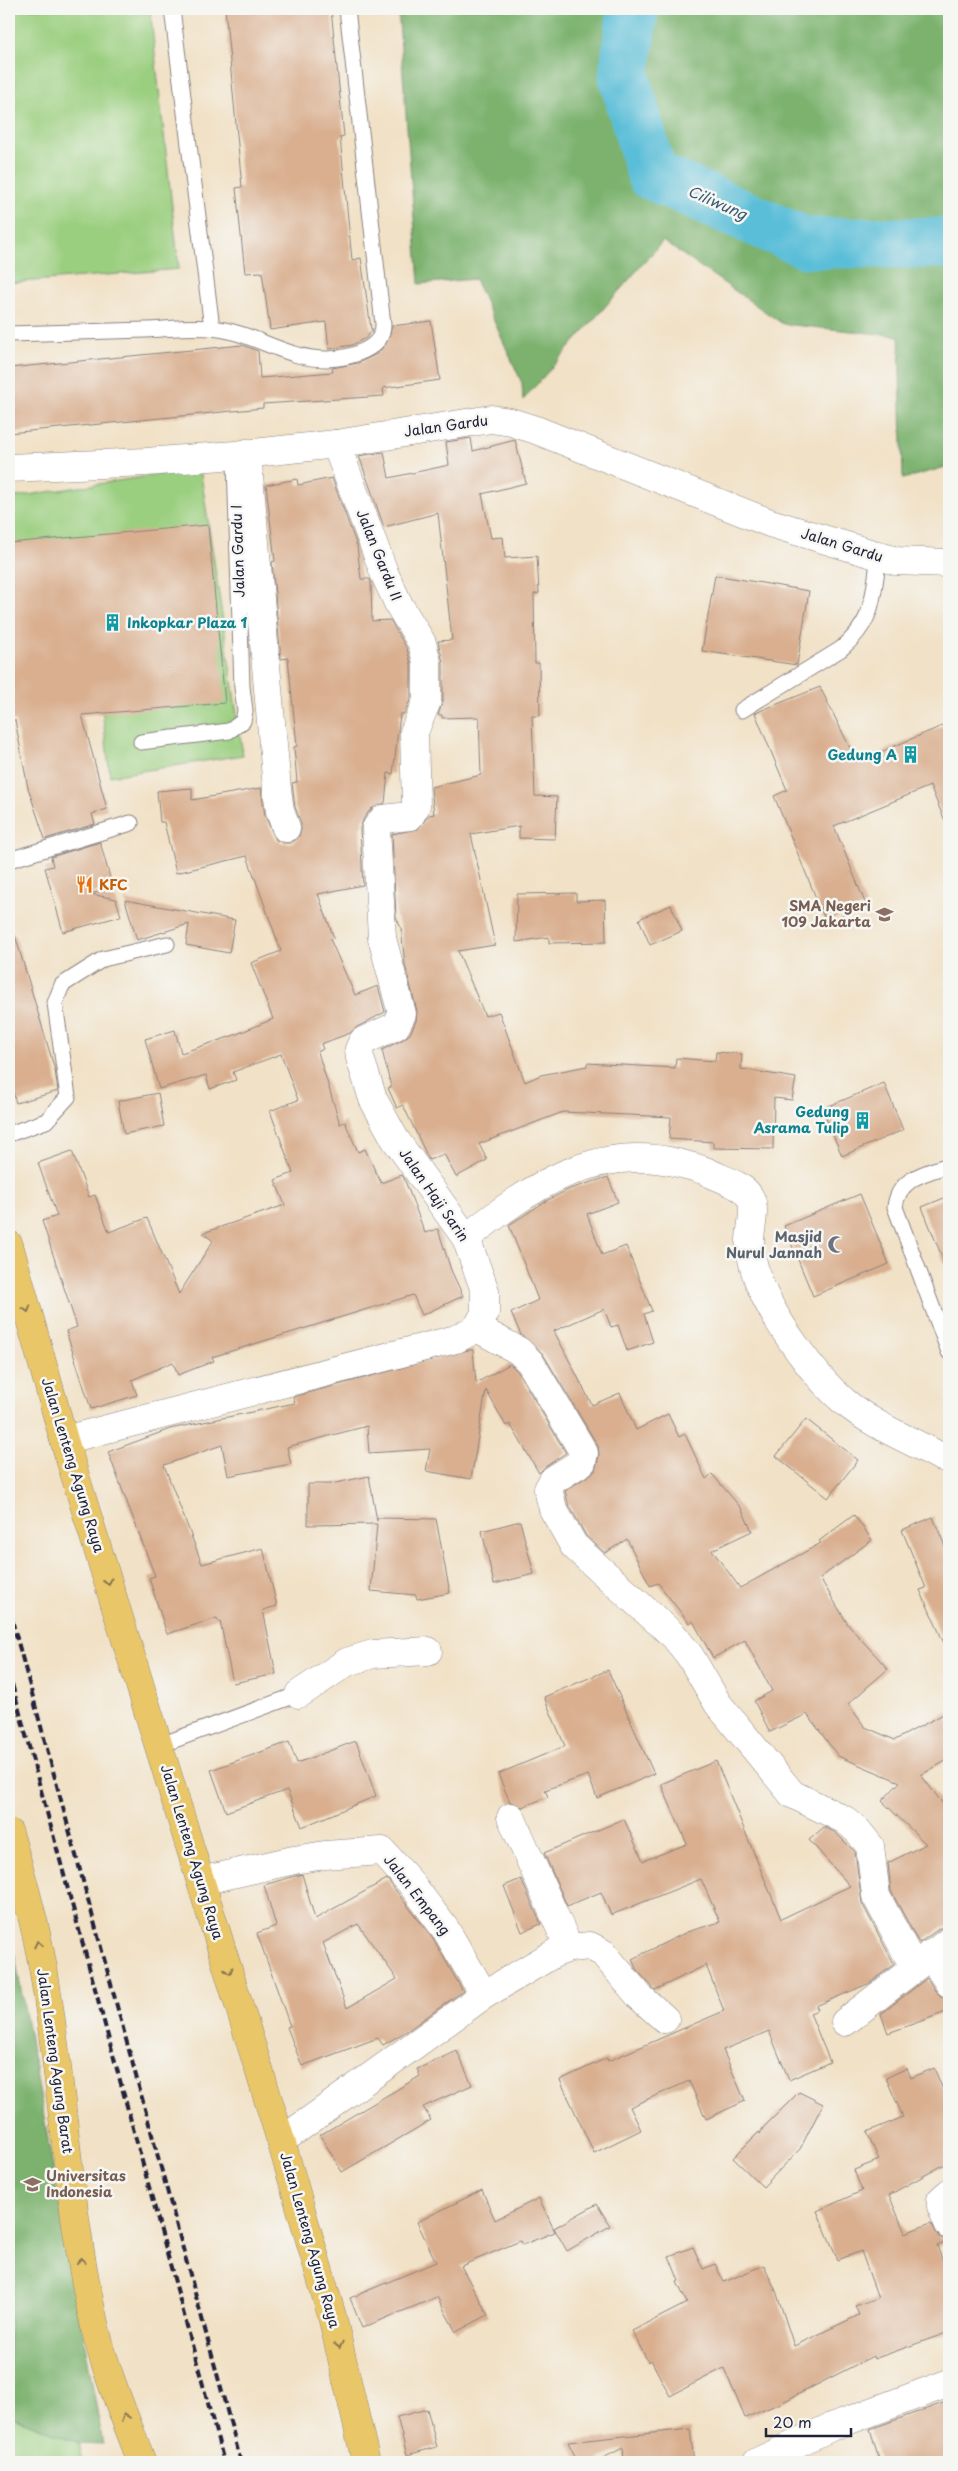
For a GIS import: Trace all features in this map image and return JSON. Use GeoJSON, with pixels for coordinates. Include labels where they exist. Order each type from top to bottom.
{"type":"FeatureCollection","features":[{"type":"Feature","properties":{"kind":"main road","name":"Jalan Lenteng Agung Raya"},"geometry":{"type":"LineString","coordinates":[[9,1245],[64,1440],[281,2141],[332,2316],[366,2462]]}},
{"type":"Feature","properties":{"kind":"main road","name":"Jalan Lenteng Agung Barat"},"geometry":{"type":"LineString","coordinates":[[9,1833],[30,1907],[43,1968],[82,2267],[91,2311],[116,2393],[142,2462]]}},
{"type":"Feature","properties":{"kind":"street","name":"Jalan Gardu"},"geometry":{"type":"LineString","coordinates":[[9,468],[146,462],[241,454],[336,444],[462,422],[491,419],[511,422],[770,523],[896,561],[949,563]]}},
{"type":"Feature","properties":{"kind":"street","name":"Jalan Gardu II"},"geometry":{"type":"LineString","coordinates":[[336,444],[385,575],[399,605],[422,643],[427,662],[427,701],[414,732],[415,781]]}},
{"type":"Feature","properties":{"kind":"street"},"geometry":{"type":"LineString","coordinates":[[241,454],[277,789],[280,811],[286,828]]}},
{"type":"Feature","properties":{"kind":"street","name":"Jalan Haji Sarin"},"geometry":{"type":"LineString","coordinates":[[415,781],[416,806],[410,816],[384,819],[376,828],[382,938],[402,1014],[396,1026],[363,1041],[359,1049],[373,1099],[395,1139],[466,1238],[485,1291],[485,1313],[477,1328]]}},
{"type":"Feature","properties":{"kind":"street"},"geometry":{"type":"LineString","coordinates":[[466,1238],[519,1198],[572,1171],[602,1160],[630,1157],[656,1159],[703,1170],[749,1195],[752,1204],[749,1244],[757,1276],[770,1305],[788,1334],[818,1374],[853,1407],[872,1421],[941,1457]]}},
{"type":"Feature","properties":{"kind":"street"},"geometry":{"type":"LineString","coordinates":[[64,1440],[456,1339],[477,1328],[519,1351],[530,1362],[584,1453],[582,1462],[553,1480],[548,1489],[553,1509],[574,1546],[674,1636],[690,1656],[718,1704],[792,1794],[846,1820],[858,1831],[870,1846],[876,1896],[931,1954],[949,1982]]}},
{"type":"Feature","properties":{"kind":"street"},"geometry":{"type":"LineString","coordinates":[[299,1694],[347,1662],[373,1654],[428,1651]]}},
{"type":"Feature","properties":{"kind":"street"},"geometry":{"type":"LineString","coordinates":[[511,1817],[568,1948]]}},
{"type":"Feature","properties":{"kind":"street","name":"Jalan Empang"},"geometry":{"type":"LineString","coordinates":[[201,1881],[294,1860],[325,1855],[382,1851],[410,1882],[446,1930],[484,1995]]}},
{"type":"Feature","properties":{"kind":"street"},"geometry":{"type":"LineString","coordinates":[[281,2141],[484,1995],[555,1953],[568,1948],[590,1946],[603,1953],[640,1996],[665,2019]]}},
{"type":"Feature","properties":{"kind":"street"},"geometry":{"type":"LineString","coordinates":[[845,2022],[931,1954]]}},
{"type":"Feature","properties":{"kind":"street"},"geometry":{"type":"LineString","coordinates":[[949,2193],[941,2200],[941,2206],[949,2225]]}},
{"type":"Feature","properties":{"kind":"street"},"geometry":{"type":"LineString","coordinates":[[757,2462],[831,2427],[949,2383]]}},
{"type":"Feature","properties":{"kind":"lane"},"geometry":{"type":"LineString","coordinates":[[172,9],[212,328]]}},
{"type":"Feature","properties":{"kind":"lane"},"geometry":{"type":"LineString","coordinates":[[9,334],[212,328],[247,336],[287,353],[309,358],[330,359],[370,347],[381,337],[384,324],[348,9]]}},
{"type":"Feature","properties":{"kind":"lane","name":"Jalan Gardu I"},"geometry":{"type":"LineString","coordinates":[[141,742],[229,732],[243,721],[245,711],[242,688],[241,454]]}},
{"type":"Feature","properties":{"kind":"lane"},"geometry":{"type":"LineString","coordinates":[[742,710],[840,649],[854,638],[866,622],[871,609],[879,556]]}},
{"type":"Feature","properties":{"kind":"lane"},"geometry":{"type":"LineString","coordinates":[[9,860],[131,823]]}},
{"type":"Feature","properties":{"kind":"lane"},"geometry":{"type":"LineString","coordinates":[[9,1134],[46,1122],[68,1097],[55,1003],[62,985],[103,959],[167,944]]}},
{"type":"Feature","properties":{"kind":"lane"},"geometry":{"type":"LineString","coordinates":[[949,1165],[919,1175],[906,1183],[896,1197],[895,1208],[949,1352]]}},
{"type":"Feature","properties":{"kind":"lane"},"geometry":{"type":"LineString","coordinates":[[158,1746],[299,1694]]}},
{"type":"Feature","properties":{"kind":"green space"},"geometry":{"type":"Polygon","coordinates":[[[9,9],[150,9],[179,269],[9,283],[9,9]]]}},
{"type":"Feature","properties":{"kind":"green space"},"geometry":{"type":"Polygon","coordinates":[[[398,9],[949,9],[949,466],[903,479],[899,336],[783,324],[663,241],[523,400],[522,383],[475,279],[419,284],[398,9]]]}},
{"type":"Feature","properties":{"kind":"green space","name":"Inkopkar Plaza 1"},"geometry":{"type":"Polygon","coordinates":[[[200,468],[243,755],[110,776],[101,700],[9,708],[9,498],[200,468]]]}},
{"type":"Feature","properties":{"kind":"green space","name":"Universitas Indonesia"},"geometry":{"type":"Polygon","coordinates":[[[9,1923],[103,2444],[79,2443],[9,2415],[9,1923]]]}},
{"type":"Feature","properties":{"kind":"green space"},"geometry":{"type":"Polygon","coordinates":[[[9,2415],[79,2443],[83,2462],[9,2462],[9,2415]]]}},
{"type":"Feature","properties":{"kind":"building"},"geometry":{"type":"Polygon","coordinates":[[[225,9],[331,9],[344,136],[340,137],[352,260],[361,258],[371,329],[373,329],[366,338],[352,345],[329,349],[326,322],[270,330],[262,272],[245,273],[236,188],[242,187],[225,9]]]}},
{"type":"Feature","properties":{"kind":"building"},"geometry":{"type":"Polygon","coordinates":[[[431,321],[440,380],[383,388],[384,396],[263,404],[263,408],[9,433],[9,368],[242,345],[258,351],[260,378],[333,372],[332,368],[358,363],[377,354],[386,344],[392,326],[431,321]]]}},
{"type":"Feature","properties":{"kind":"building"},"geometry":{"type":"Polygon","coordinates":[[[471,438],[473,451],[515,440],[526,483],[482,494],[491,538],[503,537],[505,558],[537,556],[539,593],[534,594],[535,663],[539,663],[540,716],[532,716],[535,796],[557,797],[555,839],[519,838],[519,826],[471,834],[495,945],[458,951],[485,1016],[499,1012],[525,1082],[541,1075],[587,1066],[587,1063],[675,1068],[676,1058],[715,1061],[716,1052],[742,1054],[741,1069],[796,1078],[792,1100],[774,1098],[773,1149],[713,1148],[713,1142],[669,1139],[671,1117],[563,1112],[479,1144],[487,1160],[456,1177],[444,1154],[429,1160],[403,1105],[397,1108],[388,1088],[391,1087],[382,1050],[410,1034],[416,1021],[417,1011],[405,965],[401,928],[396,917],[392,834],[418,829],[429,815],[434,814],[431,787],[481,775],[479,717],[442,718],[442,715],[438,715],[443,701],[443,662],[438,641],[452,640],[438,513],[384,527],[359,456],[384,452],[389,478],[449,465],[446,442],[471,438]]]}},
{"type":"Feature","properties":{"kind":"building"},"geometry":{"type":"Polygon","coordinates":[[[332,478],[357,546],[361,579],[370,579],[372,621],[390,620],[407,649],[411,664],[411,698],[404,714],[400,714],[393,774],[388,773],[385,803],[371,809],[364,818],[360,828],[363,885],[318,894],[334,938],[330,939],[355,995],[378,986],[385,1012],[357,1027],[350,1033],[321,1044],[323,1049],[318,1052],[340,1124],[345,1122],[358,1152],[365,1149],[381,1183],[402,1175],[425,1233],[438,1229],[451,1270],[463,1296],[422,1315],[413,1295],[212,1357],[214,1361],[178,1375],[173,1362],[132,1380],[137,1395],[91,1409],[66,1331],[77,1327],[42,1221],[57,1216],[38,1163],[72,1151],[89,1197],[95,1195],[109,1232],[147,1218],[179,1294],[213,1241],[203,1233],[285,1205],[275,1180],[293,1173],[270,1111],[298,1100],[281,1054],[233,1072],[236,1080],[210,1089],[206,1075],[159,1089],[145,1039],[175,1030],[181,1053],[232,1036],[273,1019],[251,963],[281,951],[247,856],[176,873],[164,822],[160,822],[157,791],[192,788],[192,800],[261,788],[265,816],[276,840],[283,843],[291,843],[298,838],[301,831],[301,823],[295,807],[292,783],[297,782],[294,747],[297,746],[288,658],[281,659],[272,562],[275,561],[266,485],[297,479],[298,485],[332,478]]]}},
{"type":"Feature","properties":{"kind":"building","name":"Inkopkar Plaza 1"},"geometry":{"type":"Polygon","coordinates":[[[208,525],[225,703],[82,715],[107,809],[92,814],[95,824],[45,839],[28,788],[15,720],[9,720],[9,543],[208,525]]]}},
{"type":"Feature","properties":{"kind":"building"},"geometry":{"type":"Polygon","coordinates":[[[715,575],[809,591],[797,665],[702,651],[715,575]]]}},
{"type":"Feature","properties":{"kind":"building"},"geometry":{"type":"Polygon","coordinates":[[[820,687],[857,762],[949,723],[949,830],[930,786],[834,826],[866,905],[826,922],[774,796],[787,790],[755,713],[820,687]]]}},
{"type":"Feature","properties":{"kind":"building"},"geometry":{"type":"Polygon","coordinates":[[[100,842],[113,888],[90,894],[116,899],[121,916],[63,932],[45,868],[53,866],[51,857],[100,842]]]}},
{"type":"Feature","properties":{"kind":"building"},"geometry":{"type":"Polygon","coordinates":[[[576,893],[576,901],[605,900],[606,942],[549,943],[549,937],[516,942],[517,894],[576,893]]]}},
{"type":"Feature","properties":{"kind":"building"},"geometry":{"type":"Polygon","coordinates":[[[125,900],[235,920],[229,953],[186,945],[189,924],[137,940],[125,900]]]}},
{"type":"Feature","properties":{"kind":"building"},"geometry":{"type":"Polygon","coordinates":[[[671,905],[682,931],[650,945],[639,919],[671,905]]]}},
{"type":"Feature","properties":{"kind":"building"},"geometry":{"type":"Polygon","coordinates":[[[15,935],[55,1070],[58,1091],[16,1103],[9,1079],[9,936],[15,935]]]}},
{"type":"Feature","properties":{"kind":"building","name":"Gedung Asrama Tulip"},"geometry":{"type":"Polygon","coordinates":[[[884,1083],[903,1130],[842,1156],[822,1109],[884,1083]]]}},
{"type":"Feature","properties":{"kind":"building"},"geometry":{"type":"Polygon","coordinates":[[[158,1093],[164,1126],[124,1134],[118,1101],[158,1093]]]}},
{"type":"Feature","properties":{"kind":"building"},"geometry":{"type":"Polygon","coordinates":[[[608,1177],[618,1202],[587,1214],[602,1255],[626,1246],[652,1311],[644,1314],[653,1342],[627,1351],[618,1325],[611,1327],[604,1309],[554,1331],[592,1405],[620,1393],[636,1430],[668,1414],[679,1437],[685,1434],[706,1479],[712,1474],[741,1508],[752,1531],[712,1550],[740,1588],[821,1543],[819,1541],[854,1515],[872,1540],[820,1578],[849,1626],[888,1669],[848,1704],[865,1727],[895,1740],[949,1711],[949,1759],[921,1775],[949,1812],[949,1926],[940,1928],[919,1943],[891,1891],[888,1863],[926,1844],[882,1801],[900,1782],[838,1756],[807,1714],[770,1732],[754,1701],[772,1691],[745,1640],[713,1658],[693,1621],[689,1623],[658,1583],[650,1586],[627,1539],[605,1553],[586,1536],[568,1503],[565,1491],[595,1471],[599,1456],[598,1446],[543,1354],[521,1335],[511,1313],[538,1300],[509,1225],[546,1201],[570,1189],[608,1177]]]}},
{"type":"Feature","properties":{"kind":"building","name":"Masjid Nurul Jannah"},"geometry":{"type":"Polygon","coordinates":[[[860,1194],[889,1264],[813,1296],[784,1226],[860,1194]]]}},
{"type":"Feature","properties":{"kind":"building"},"geometry":{"type":"Polygon","coordinates":[[[949,1196],[949,1272],[948,1272],[922,1207],[949,1196]]]}},
{"type":"Feature","properties":{"kind":"building"},"geometry":{"type":"Polygon","coordinates":[[[473,1350],[476,1383],[510,1364],[518,1372],[566,1453],[539,1473],[510,1424],[506,1426],[486,1390],[471,1479],[426,1471],[430,1449],[369,1453],[367,1426],[287,1447],[291,1464],[228,1476],[222,1445],[164,1465],[202,1564],[263,1548],[277,1606],[263,1610],[276,1674],[233,1683],[220,1621],[217,1618],[167,1634],[149,1578],[155,1576],[108,1452],[170,1429],[295,1403],[293,1397],[473,1350]]]}},
{"type":"Feature","properties":{"kind":"building"},"geometry":{"type":"Polygon","coordinates":[[[806,1419],[858,1460],[828,1498],[776,1456],[806,1419]]]}},
{"type":"Feature","properties":{"kind":"building"},"geometry":{"type":"Polygon","coordinates":[[[369,1476],[377,1521],[377,1518],[436,1519],[450,1593],[417,1599],[416,1595],[371,1591],[377,1524],[308,1525],[308,1484],[331,1484],[369,1476]]]}},
{"type":"Feature","properties":{"kind":"building"},"geometry":{"type":"Polygon","coordinates":[[[933,1517],[949,1556],[949,1654],[920,1590],[926,1588],[902,1530],[933,1517]]]}},
{"type":"Feature","properties":{"kind":"building"},"geometry":{"type":"Polygon","coordinates":[[[520,1521],[534,1574],[494,1584],[482,1531],[520,1521]]]}},
{"type":"Feature","properties":{"kind":"building"},"geometry":{"type":"Polygon","coordinates":[[[608,1670],[654,1774],[597,1798],[588,1775],[545,1790],[548,1797],[522,1807],[510,1802],[498,1774],[565,1746],[544,1697],[608,1670]]]}},
{"type":"Feature","properties":{"kind":"building"},"geometry":{"type":"Polygon","coordinates":[[[356,1741],[376,1796],[302,1827],[287,1790],[226,1812],[211,1770],[289,1742],[297,1763],[356,1741]]]}},
{"type":"Feature","properties":{"kind":"building"},"geometry":{"type":"Polygon","coordinates":[[[716,1761],[781,1919],[850,1886],[809,1840],[824,1827],[836,1833],[855,1852],[862,1903],[894,1964],[870,1983],[816,2006],[818,2010],[810,2013],[830,2062],[789,2080],[769,2031],[723,2050],[745,2101],[706,2119],[689,2081],[630,2107],[641,2130],[594,2153],[560,2080],[607,2058],[608,2061],[724,2011],[706,1965],[655,1990],[636,1969],[632,1959],[687,1932],[720,1922],[701,1879],[611,1915],[601,1892],[567,1906],[544,1853],[624,1819],[643,1861],[687,1844],[661,1784],[716,1761]]]}},
{"type":"Feature","properties":{"kind":"building"},"geometry":{"type":"Polygon","coordinates":[[[302,1874],[315,1919],[387,1879],[433,1939],[463,1991],[407,2031],[383,2045],[378,2038],[302,2066],[287,2027],[290,2026],[257,1933],[276,1926],[264,1885],[302,1874]],[[358,1924],[323,1943],[347,2008],[397,1979],[358,1924]]]}},
{"type":"Feature","properties":{"kind":"building"},"geometry":{"type":"Polygon","coordinates":[[[521,1879],[541,1924],[522,1932],[504,1886],[521,1879]]]}},
{"type":"Feature","properties":{"kind":"building"},"geometry":{"type":"Polygon","coordinates":[[[927,1978],[936,1992],[942,1997],[949,1999],[949,2011],[888,2033],[881,2014],[927,1978]]]}},
{"type":"Feature","properties":{"kind":"building"},"geometry":{"type":"Polygon","coordinates":[[[457,2051],[472,2085],[423,2107],[431,2120],[342,2172],[320,2135],[420,2076],[417,2069],[457,2051]]]}},
{"type":"Feature","properties":{"kind":"building"},"geometry":{"type":"Polygon","coordinates":[[[907,2068],[911,2078],[934,2068],[949,2104],[949,2162],[889,2195],[905,2233],[931,2223],[939,2237],[947,2242],[937,2246],[949,2278],[949,2332],[874,2359],[873,2356],[783,2402],[745,2418],[724,2368],[670,2396],[651,2360],[648,2362],[632,2331],[687,2303],[677,2282],[679,2281],[669,2256],[693,2247],[703,2269],[715,2264],[724,2282],[764,2265],[776,2291],[794,2346],[859,2315],[855,2306],[878,2298],[861,2251],[838,2260],[817,2211],[862,2191],[854,2170],[879,2160],[867,2132],[903,2117],[886,2078],[907,2068]]]}},
{"type":"Feature","properties":{"kind":"building"},"geometry":{"type":"Polygon","coordinates":[[[799,2092],[823,2104],[800,2149],[763,2187],[733,2158],[759,2132],[760,2134],[763,2128],[799,2092]]]}},
{"type":"Feature","properties":{"kind":"building"},"geometry":{"type":"Polygon","coordinates":[[[482,2190],[495,2220],[539,2198],[555,2232],[522,2245],[520,2241],[461,2266],[488,2315],[456,2332],[437,2297],[362,2328],[350,2298],[436,2262],[417,2222],[482,2190]]]}},
{"type":"Feature","properties":{"kind":"building"},"geometry":{"type":"Polygon","coordinates":[[[597,2204],[610,2226],[567,2251],[554,2228],[597,2204]]]}},
{"type":"Feature","properties":{"kind":"building"},"geometry":{"type":"Polygon","coordinates":[[[949,2401],[949,2462],[880,2462],[870,2429],[949,2401]]]}},
{"type":"Feature","properties":{"kind":"building"},"geometry":{"type":"Polygon","coordinates":[[[427,2409],[437,2447],[407,2455],[397,2417],[427,2409]]]}},
{"type":"Feature","properties":{"kind":"building"},"geometry":{"type":"Polygon","coordinates":[[[690,2429],[694,2462],[624,2462],[623,2448],[595,2462],[578,2462],[568,2442],[690,2429]]]}},
{"type":"Feature","properties":{"kind":"waterway","name":"Ciliwung"},"geometry":{"type":"LineString","coordinates":[[633,9],[624,76],[652,175],[806,243],[949,243]]}},
{"type":"Feature","properties":{"kind":"railway"},"geometry":{"type":"LineString","coordinates":[[9,1609],[241,2462]]}},
{"type":"Feature","properties":{"kind":"railway"},"geometry":{"type":"LineString","coordinates":[[9,1673],[224,2462]]}},
{"type":"Feature","properties":{"kind":"place","name":"Inkopkar Plaza 1"},"geometry":{"type":"Point","coordinates":[113,623]}},
{"type":"Feature","properties":{"kind":"place","name":"Gedung A"},"geometry":{"type":"Point","coordinates":[911,755]}},
{"type":"Feature","properties":{"kind":"place","name":"KFC"},"geometry":{"type":"Point","coordinates":[85,885]}},
{"type":"Feature","properties":{"kind":"place","name":"SMA Negeri 109 Jakarta"},"geometry":{"type":"Point","coordinates":[885,914]}},
{"type":"Feature","properties":{"kind":"place","name":"Gedung Asrama Tulip"},"geometry":{"type":"Point","coordinates":[863,1120]}},
{"type":"Feature","properties":{"kind":"place","name":"Masjid Nurul Jannah"},"geometry":{"type":"Point","coordinates":[836,1245]}},
{"type":"Feature","properties":{"kind":"place","name":"Universitas Indonesia"},"geometry":{"type":"Point","coordinates":[32,2184]}}]}
